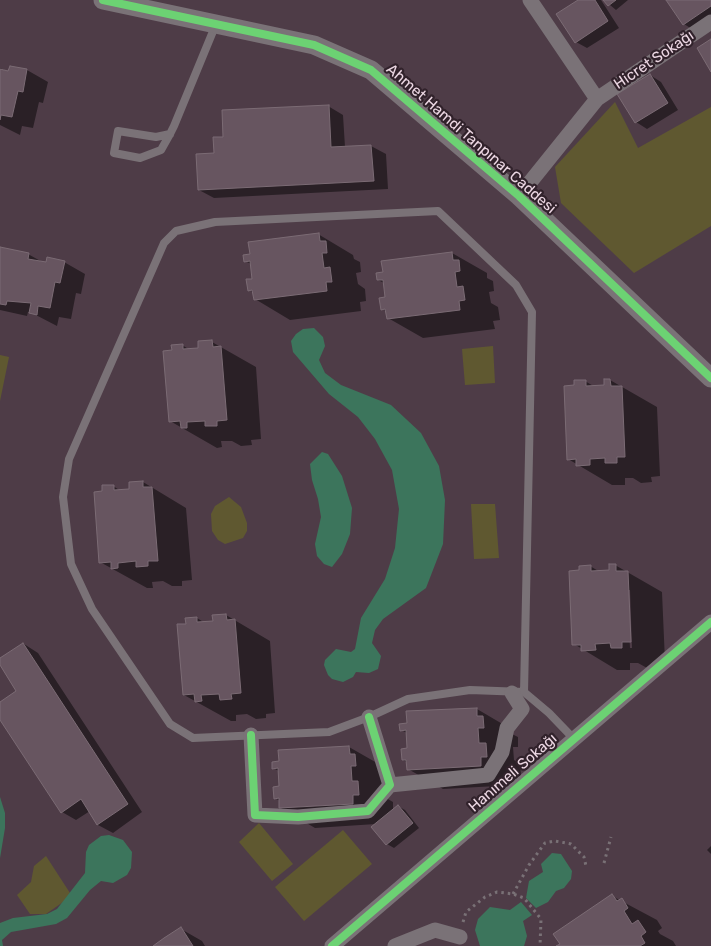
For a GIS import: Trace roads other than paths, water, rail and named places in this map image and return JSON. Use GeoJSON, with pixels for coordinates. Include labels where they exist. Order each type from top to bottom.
{"type":"FeatureCollection","features":[{"type":"Feature","properties":{"kind":"street","name":"Ahmet Hamdi Tanpınar Caddesi"},"geometry":{"type":"LineString","coordinates":[[103,0],[314,46],[371,70],[519,196],[711,378]]}},
{"type":"Feature","properties":{"kind":"street"},"geometry":{"type":"LineString","coordinates":[[533,1],[597,99]]}},
{"type":"Feature","properties":{"kind":"street","name":"Hicret Sokağı"},"geometry":{"type":"LineString","coordinates":[[519,196],[597,99],[711,22]]}},
{"type":"Feature","properties":{"kind":"street","name":"Hanımeli Sokağı"},"geometry":{"type":"LineString","coordinates":[[332,946],[711,622]]}},
{"type":"Feature","properties":{"kind":"street"},"geometry":{"type":"LineString","coordinates":[[251,735],[255,815],[298,817],[368,811],[390,785],[488,775],[502,752],[507,728],[522,709],[518,693]]}},
{"type":"Feature","properties":{"kind":"street"},"geometry":{"type":"LineString","coordinates":[[369,717],[390,785]]}},
{"type":"Feature","properties":{"kind":"street"},"geometry":{"type":"LineString","coordinates":[[394,946],[435,930],[460,937]]}},
{"type":"Feature","properties":{"kind":"lane"},"geometry":{"type":"LineString","coordinates":[[170,134],[156,137],[118,131],[114,153],[146,158],[160,150],[170,134],[216,24]]}},
{"type":"Feature","properties":{"kind":"lane"},"geometry":{"type":"LineString","coordinates":[[518,693],[532,312],[516,286],[438,211],[215,222],[176,231],[164,243],[69,460],[63,497],[71,564],[92,609],[170,724],[193,738],[329,732],[369,717],[408,698],[470,690],[518,693],[549,713],[574,739]]}}]}
